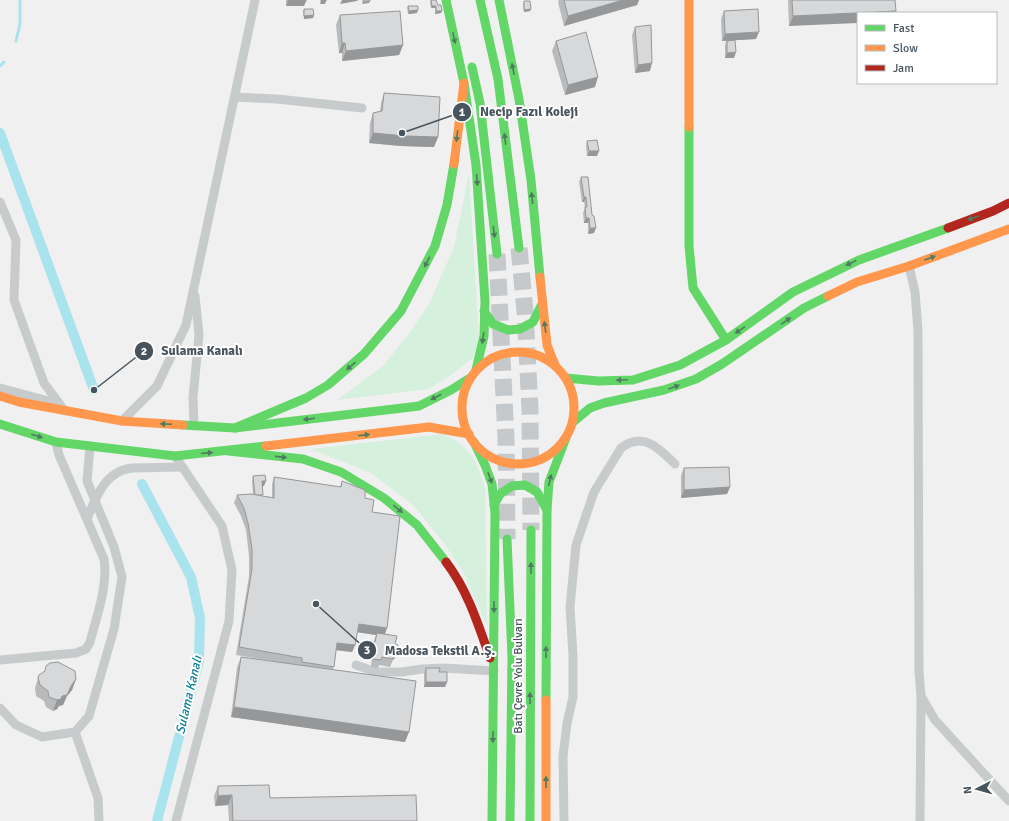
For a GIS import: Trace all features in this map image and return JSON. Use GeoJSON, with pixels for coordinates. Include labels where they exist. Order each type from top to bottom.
{"type":"FeatureCollection","features":[{"type":"Feature","properties":{"kind":"main road"},"geometry":{"type":"LineString","coordinates":[[446,0],[464,84],[476,165],[484,311],[484,336],[476,370]]}},
{"type":"Feature","properties":{"kind":"main road"},"geometry":{"type":"LineString","coordinates":[[480,0],[498,79],[519,248]]}},
{"type":"Feature","properties":{"kind":"main road"},"geometry":{"type":"LineString","coordinates":[[499,0],[519,99],[531,180],[542,304],[548,346],[555,365]]}},
{"type":"Feature","properties":{"kind":"main road"},"geometry":{"type":"LineString","coordinates":[[689,0],[689,246],[693,288],[726,340]]}},
{"type":"Feature","properties":{"kind":"main road"},"geometry":{"type":"LineString","coordinates":[[470,59],[480,103],[497,254]]}},
{"type":"Feature","properties":{"kind":"main road"},"geometry":{"type":"LineString","coordinates":[[235,428],[306,398],[328,385],[364,354],[401,311],[435,246],[447,205],[464,84]]}},
{"type":"Feature","properties":{"kind":"main road"},"geometry":{"type":"LineString","coordinates":[[566,378],[598,382],[633,380],[680,365],[726,340],[793,292],[859,260],[993,211],[1009,203]]}},
{"type":"Feature","properties":{"kind":"main road"},"geometry":{"type":"LineString","coordinates":[[573,422],[590,408],[604,403],[664,390],[696,379],[722,364],[804,308],[857,282],[910,266],[1009,229]]}},
{"type":"Feature","properties":{"kind":"main road"},"geometry":{"type":"LineString","coordinates":[[484,311],[493,324],[508,330],[520,329],[533,322],[542,304]]}},
{"type":"Feature","properties":{"kind":"main road"},"geometry":{"type":"LineString","coordinates":[[546,821],[547,510],[549,482],[556,459],[566,438],[573,422],[575,407],[572,392],[566,378],[555,365],[540,356],[523,351],[506,353],[490,359],[476,370],[470,378],[464,392],[462,406],[464,420],[468,434],[487,455],[503,462],[521,464],[538,461],[554,452],[566,438]]}},
{"type":"Feature","properties":{"kind":"main road"},"geometry":{"type":"LineString","coordinates":[[0,396],[19,402],[62,407],[122,421],[235,428],[419,406],[451,390],[470,378]]}},
{"type":"Feature","properties":{"kind":"main road"},"geometry":{"type":"LineString","coordinates":[[0,424],[56,442],[175,456],[429,427],[468,434]]}},
{"type":"Feature","properties":{"kind":"main road"},"geometry":{"type":"LineString","coordinates":[[474,442],[492,484],[494,505],[492,821]]}},
{"type":"Feature","properties":{"kind":"main road"},"geometry":{"type":"LineString","coordinates":[[228,451],[303,459],[341,472],[384,498],[417,525],[451,569],[472,606],[494,671]]}},
{"type":"Feature","properties":{"kind":"main road"},"geometry":{"type":"LineString","coordinates":[[494,505],[500,494],[512,486],[525,485],[537,492],[547,510]]}},
{"type":"Feature","properties":{"kind":"main road","name":"Batı Çevre Yolu Bulvarı"},"geometry":{"type":"LineString","coordinates":[[530,821],[531,530]]}},
{"type":"Feature","properties":{"kind":"main road","name":"Batı Çevre Yolu Bulvarı"},"geometry":{"type":"LineString","coordinates":[[507,540],[512,657],[510,821]]}},
{"type":"Feature","properties":{"kind":"street"},"geometry":{"type":"LineString","coordinates":[[122,421],[157,386],[186,325],[255,0]]}},
{"type":"Feature","properties":{"kind":"street"},"geometry":{"type":"LineString","coordinates":[[235,97],[277,99],[362,108]]}},
{"type":"Feature","properties":{"kind":"street"},"geometry":{"type":"LineString","coordinates":[[0,202],[16,240],[14,300],[44,383],[62,407]]}},
{"type":"Feature","properties":{"kind":"street"},"geometry":{"type":"LineString","coordinates":[[910,266],[915,292],[919,366],[920,671],[922,696],[920,821]]}},
{"type":"Feature","properties":{"kind":"street"},"geometry":{"type":"LineString","coordinates":[[194,287],[198,335],[193,397],[194,426]]}},
{"type":"Feature","properties":{"kind":"street"},"geometry":{"type":"LineString","coordinates":[[0,388],[62,407]]}},
{"type":"Feature","properties":{"kind":"street"},"geometry":{"type":"LineString","coordinates":[[564,821],[563,756],[567,723],[573,697],[573,656],[570,607],[576,545],[594,492],[621,448],[628,443],[643,441],[659,448],[674,464]]}},
{"type":"Feature","properties":{"kind":"street"},"geometry":{"type":"LineString","coordinates":[[0,660],[82,652],[88,647],[105,586],[106,570],[104,559],[59,455],[56,442]]}},
{"type":"Feature","properties":{"kind":"street"},"geometry":{"type":"LineString","coordinates":[[0,708],[16,725],[42,737],[75,732],[89,716],[114,629],[122,577],[114,548],[87,481],[90,446]]}},
{"type":"Feature","properties":{"kind":"street"},"geometry":{"type":"LineString","coordinates":[[175,456],[222,526],[232,570],[229,621],[176,821]]}},
{"type":"Feature","properties":{"kind":"street"},"geometry":{"type":"LineString","coordinates":[[87,519],[105,482],[124,469],[182,467]]}},
{"type":"Feature","properties":{"kind":"street"},"geometry":{"type":"LineString","coordinates":[[356,664],[376,672],[402,672],[443,668],[494,671]]}},
{"type":"Feature","properties":{"kind":"street"},"geometry":{"type":"LineString","coordinates":[[922,696],[935,720],[1009,801]]}},
{"type":"Feature","properties":{"kind":"street"},"geometry":{"type":"LineString","coordinates":[[75,732],[98,798],[99,821]]}},
{"type":"Feature","properties":{"kind":"green space"},"geometry":{"type":"Polygon","coordinates":[[[469,173],[479,342],[474,357],[447,378],[428,389],[337,400],[383,366],[408,335],[429,304],[454,247],[469,173]]]}},
{"type":"Feature","properties":{"kind":"green space"},"geometry":{"type":"Polygon","coordinates":[[[442,434],[460,444],[471,455],[479,469],[485,488],[487,626],[465,575],[444,543],[414,506],[371,473],[311,449],[442,434]]]}},
{"type":"Feature","properties":{"kind":"building"},"geometry":{"type":"Polygon","coordinates":[[[306,0],[306,1],[288,1],[306,0]]]}},
{"type":"Feature","properties":{"kind":"building"},"geometry":{"type":"Polygon","coordinates":[[[363,0],[370,0],[370,1],[363,2],[363,0]]]}},
{"type":"Feature","properties":{"kind":"building"},"geometry":{"type":"Polygon","coordinates":[[[431,0],[436,0],[438,5],[441,5],[442,11],[436,11],[436,6],[432,6],[431,0]]]}},
{"type":"Feature","properties":{"kind":"building"},"geometry":{"type":"Polygon","coordinates":[[[564,0],[623,0],[568,16],[564,0]]]}},
{"type":"Feature","properties":{"kind":"building"},"geometry":{"type":"Polygon","coordinates":[[[792,0],[895,0],[896,11],[793,16],[792,0]]]}},
{"type":"Feature","properties":{"kind":"building"},"geometry":{"type":"Polygon","coordinates":[[[524,1],[530,1],[531,9],[524,10],[524,1]]]}},
{"type":"Feature","properties":{"kind":"building"},"geometry":{"type":"Polygon","coordinates":[[[408,6],[418,6],[418,10],[409,11],[408,6]]]}},
{"type":"Feature","properties":{"kind":"building"},"geometry":{"type":"Polygon","coordinates":[[[304,9],[313,9],[314,15],[304,16],[304,9]]]}},
{"type":"Feature","properties":{"kind":"building"},"geometry":{"type":"Polygon","coordinates":[[[758,9],[759,32],[725,34],[724,11],[758,9]]]}},
{"type":"Feature","properties":{"kind":"building"},"geometry":{"type":"Polygon","coordinates":[[[400,11],[403,45],[346,51],[345,43],[342,43],[340,15],[400,11]]]}},
{"type":"Feature","properties":{"kind":"building"},"geometry":{"type":"Polygon","coordinates":[[[651,25],[652,63],[638,65],[635,27],[651,25]]]}},
{"type":"Feature","properties":{"kind":"building"},"geometry":{"type":"Polygon","coordinates":[[[586,32],[598,77],[568,85],[556,41],[586,32]]]}},
{"type":"Feature","properties":{"kind":"building"},"geometry":{"type":"Polygon","coordinates":[[[735,40],[736,52],[727,53],[727,41],[735,40]]]}},
{"type":"Feature","properties":{"kind":"building"},"geometry":{"type":"Polygon","coordinates":[[[384,93],[440,97],[438,137],[373,133],[373,113],[382,111],[384,93]]]}},
{"type":"Feature","properties":{"kind":"building"},"geometry":{"type":"Polygon","coordinates":[[[597,140],[599,151],[589,151],[587,141],[597,140]]]}},
{"type":"Feature","properties":{"kind":"building"},"geometry":{"type":"Polygon","coordinates":[[[581,177],[588,177],[592,215],[594,216],[596,228],[590,228],[589,218],[586,218],[586,197],[584,197],[581,177]]]}},
{"type":"Feature","properties":{"kind":"building"},"geometry":{"type":"Polygon","coordinates":[[[729,467],[730,487],[684,490],[684,468],[729,467]]]}},
{"type":"Feature","properties":{"kind":"building"},"geometry":{"type":"Polygon","coordinates":[[[265,475],[266,481],[262,481],[263,495],[255,495],[253,476],[265,475]]]}},
{"type":"Feature","properties":{"kind":"building"},"geometry":{"type":"Polygon","coordinates":[[[274,477],[341,487],[342,481],[365,490],[365,498],[374,500],[372,512],[400,516],[387,628],[359,624],[355,645],[337,643],[334,667],[302,662],[302,658],[239,647],[252,569],[252,549],[244,508],[237,495],[251,494],[274,498],[274,477]]]}},
{"type":"Feature","properties":{"kind":"building"},"geometry":{"type":"Polygon","coordinates":[[[377,633],[397,636],[395,644],[398,645],[397,652],[394,652],[393,659],[382,657],[381,660],[373,659],[375,649],[372,648],[377,633]]]}},
{"type":"Feature","properties":{"kind":"building"},"geometry":{"type":"Polygon","coordinates":[[[241,657],[416,681],[409,732],[234,707],[241,657]]]}},
{"type":"Feature","properties":{"kind":"building"},"geometry":{"type":"Polygon","coordinates":[[[58,662],[75,671],[76,679],[67,695],[62,696],[61,699],[57,700],[49,697],[48,691],[40,685],[38,678],[39,675],[45,671],[46,666],[50,663],[58,662]]]}},
{"type":"Feature","properties":{"kind":"building"},"geometry":{"type":"Polygon","coordinates":[[[426,668],[440,668],[439,672],[447,672],[447,682],[426,682],[426,668]]]}},
{"type":"Feature","properties":{"kind":"building"},"geometry":{"type":"Polygon","coordinates":[[[269,785],[270,798],[416,795],[417,821],[233,821],[232,795],[218,796],[218,786],[269,785]]]}},
{"type":"Feature","properties":{"kind":"waterway"},"geometry":{"type":"LineString","coordinates":[[16,41],[20,24],[20,0]]}},
{"type":"Feature","properties":{"kind":"waterway"},"geometry":{"type":"LineString","coordinates":[[0,66],[4,62]]}},
{"type":"Feature","properties":{"kind":"waterway","name":"Sulama Kanalı"},"geometry":{"type":"LineString","coordinates":[[0,133],[94,390]]}},
{"type":"Feature","properties":{"kind":"waterway","name":"Sulama Kanalı"},"geometry":{"type":"LineString","coordinates":[[142,484],[191,577],[200,618],[199,661],[157,821]]}},
{"type":"Feature","properties":{"kind":"tunnel"},"geometry":{"type":"LineString","coordinates":[[519,248],[525,311],[530,409],[531,530]]}},
{"type":"Feature","properties":{"kind":"tunnel"},"geometry":{"type":"LineString","coordinates":[[497,254],[506,438],[507,539]]}},
{"type":"Feature","properties":{"kind":"traffic: fast"},"geometry":{"type":"LineString","coordinates":[[446,0],[464,83],[476,165],[485,301],[484,336],[476,370]]}},
{"type":"Feature","properties":{"kind":"traffic: fast"},"geometry":{"type":"LineString","coordinates":[[480,0],[498,79],[519,248]]}},
{"type":"Feature","properties":{"kind":"traffic: fast"},"geometry":{"type":"LineString","coordinates":[[499,0],[519,99],[531,180],[540,277]]}},
{"type":"Feature","properties":{"kind":"traffic: fast"},"geometry":{"type":"LineString","coordinates":[[472,67],[480,103],[497,254]]}},
{"type":"Feature","properties":{"kind":"traffic: fast"},"geometry":{"type":"LineString","coordinates":[[689,127],[689,246],[693,288],[726,340]]}},
{"type":"Feature","properties":{"kind":"traffic: fast"},"geometry":{"type":"LineString","coordinates":[[235,428],[306,398],[328,385],[364,354],[401,311],[435,246],[447,205],[454,164]]}},
{"type":"Feature","properties":{"kind":"traffic: fast"},"geometry":{"type":"LineString","coordinates":[[566,378],[598,381],[633,380],[680,365],[726,340],[793,292],[859,260],[948,228]]}},
{"type":"Feature","properties":{"kind":"traffic: fast"},"geometry":{"type":"LineString","coordinates":[[573,422],[590,408],[604,403],[664,390],[696,379],[722,364],[804,308],[828,296]]}},
{"type":"Feature","properties":{"kind":"traffic: fast"},"geometry":{"type":"LineString","coordinates":[[484,311],[493,324],[508,330],[520,329],[533,322],[542,304]]}},
{"type":"Feature","properties":{"kind":"traffic: fast"},"geometry":{"type":"LineString","coordinates":[[183,425],[235,428],[419,406],[451,390],[470,378]]}},
{"type":"Feature","properties":{"kind":"traffic: fast"},"geometry":{"type":"LineString","coordinates":[[0,424],[56,442],[175,456],[266,446]]}},
{"type":"Feature","properties":{"kind":"traffic: fast"},"geometry":{"type":"LineString","coordinates":[[546,700],[547,510],[549,482],[566,438]]}},
{"type":"Feature","properties":{"kind":"traffic: fast"},"geometry":{"type":"LineString","coordinates":[[474,442],[492,484],[495,513],[492,821]]}},
{"type":"Feature","properties":{"kind":"traffic: fast"},"geometry":{"type":"LineString","coordinates":[[228,451],[303,459],[341,472],[384,498],[417,525],[446,562]]}},
{"type":"Feature","properties":{"kind":"traffic: fast"},"geometry":{"type":"LineString","coordinates":[[494,505],[500,494],[512,486],[525,485],[537,492],[547,510]]}},
{"type":"Feature","properties":{"kind":"traffic: fast"},"geometry":{"type":"LineString","coordinates":[[530,821],[531,530]]}},
{"type":"Feature","properties":{"kind":"traffic: fast"},"geometry":{"type":"LineString","coordinates":[[507,539],[512,657],[510,821]]}},
{"type":"Feature","properties":{"kind":"traffic: slow"},"geometry":{"type":"LineString","coordinates":[[689,0],[689,127]]}},
{"type":"Feature","properties":{"kind":"traffic: slow"},"geometry":{"type":"LineString","coordinates":[[454,164],[464,83]]}},
{"type":"Feature","properties":{"kind":"traffic: slow"},"geometry":{"type":"LineString","coordinates":[[828,296],[857,282],[909,266],[1009,229]]}},
{"type":"Feature","properties":{"kind":"traffic: slow"},"geometry":{"type":"LineString","coordinates":[[540,277],[547,345],[555,365]]}},
{"type":"Feature","properties":{"kind":"traffic: slow"},"geometry":{"type":"LineString","coordinates":[[518,352],[539,356],[558,368],[570,387],[574,408],[570,429],[558,448],[539,460],[518,464],[497,460],[478,448],[466,429],[462,408],[466,387],[478,368],[497,356],[518,352]]}},
{"type":"Feature","properties":{"kind":"traffic: slow"},"geometry":{"type":"LineString","coordinates":[[0,396],[19,402],[122,421],[183,425]]}},
{"type":"Feature","properties":{"kind":"traffic: slow"},"geometry":{"type":"LineString","coordinates":[[266,446],[429,427],[469,434]]}},
{"type":"Feature","properties":{"kind":"traffic: slow"},"geometry":{"type":"LineString","coordinates":[[546,700],[546,821]]}},
{"type":"Feature","properties":{"kind":"traffic: jam"},"geometry":{"type":"LineString","coordinates":[[948,228],[993,211],[1009,203]]}},
{"type":"Feature","properties":{"kind":"traffic: jam"},"geometry":{"type":"LineString","coordinates":[[446,562],[454,573],[466,596],[477,620],[490,658]]}},
{"type":"Feature","properties":{"kind":"place","name":"Necip Fazıl Koleji"},"geometry":{"type":"Point","coordinates":[402,133]}},
{"type":"Feature","properties":{"kind":"place","name":"Sulama Kanalı"},"geometry":{"type":"Point","coordinates":[94,390]}},
{"type":"Feature","properties":{"kind":"place","name":"Madosa Tekstil A.Ş."},"geometry":{"type":"Point","coordinates":[316,604]}}]}
